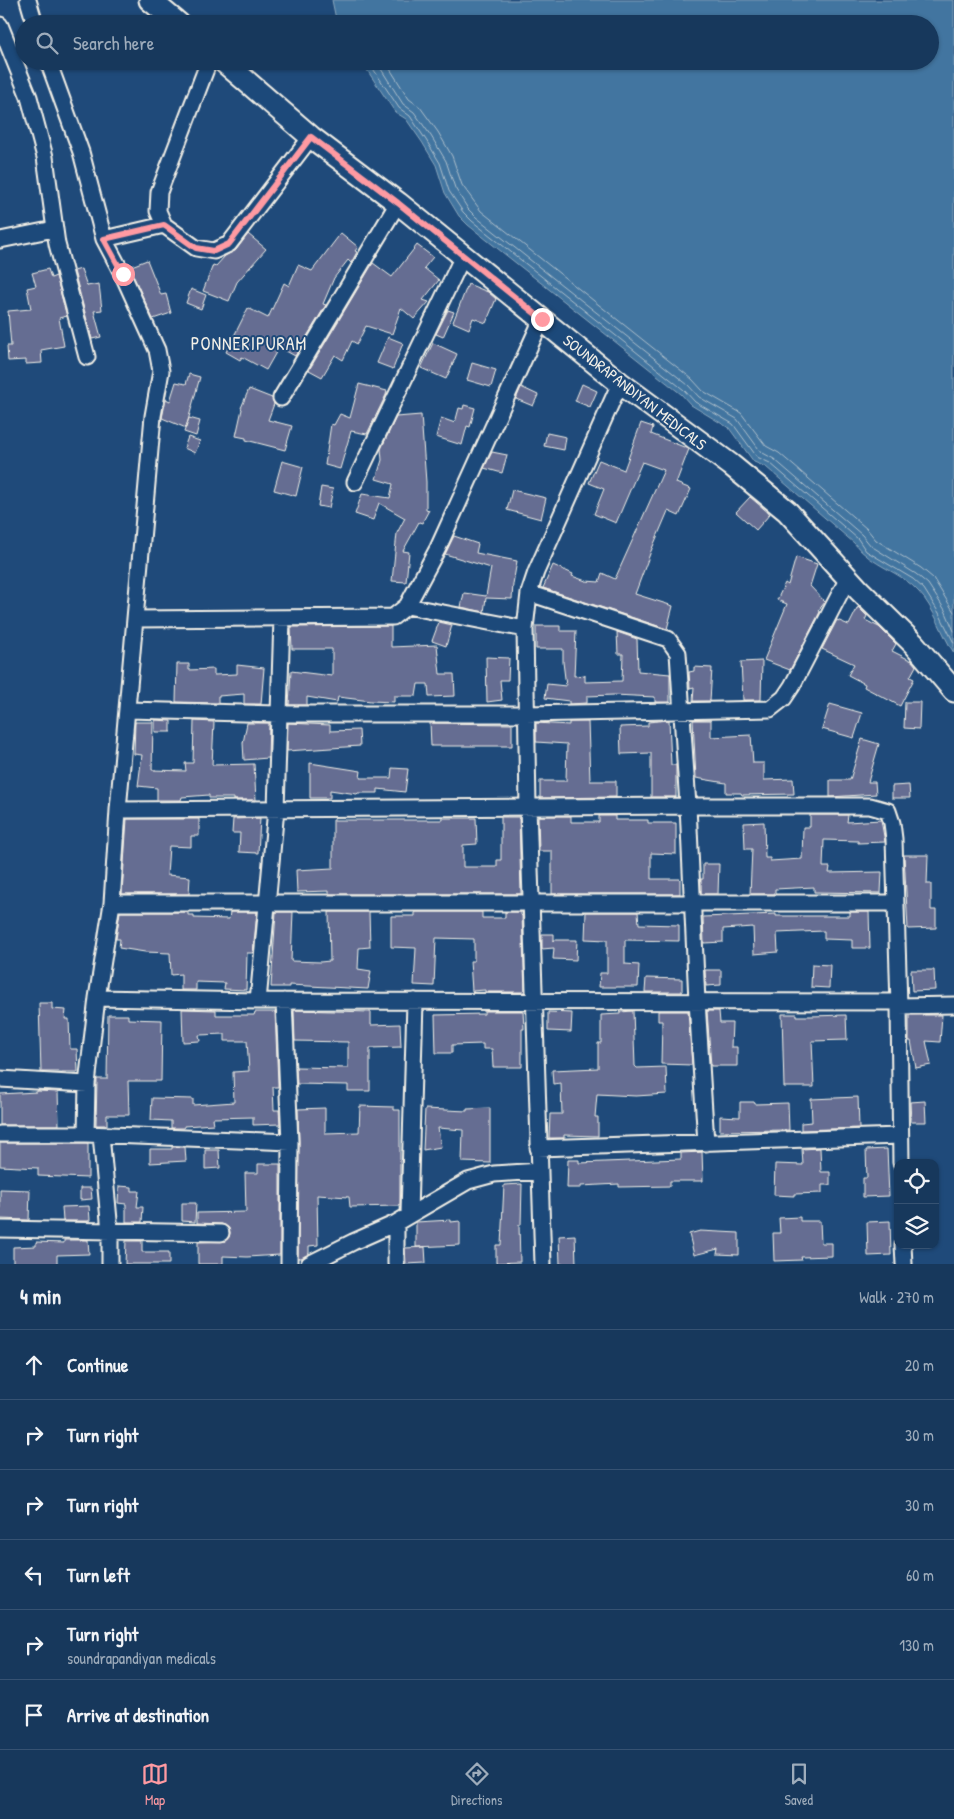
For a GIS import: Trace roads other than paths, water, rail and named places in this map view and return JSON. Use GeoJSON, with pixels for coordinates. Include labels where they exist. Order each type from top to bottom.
{"type":"FeatureCollection","features":[{"type":"Feature","properties":{"kind":"main road"},"geometry":{"type":"LineString","coordinates":[[150,0],[168,15]]}},
{"type":"Feature","properties":{"kind":"main road","name":"SOUNDRAPANDIYAN MEDICALS"},"geometry":{"type":"LineString","coordinates":[[233,70],[311,137],[398,203],[620,383],[731,465],[787,511],[848,578],[914,644],[954,691]]}},
{"type":"Feature","properties":{"kind":"street"},"geometry":{"type":"LineString","coordinates":[[28,0],[32,15]]}},
{"type":"Feature","properties":{"kind":"street"},"geometry":{"type":"LineString","coordinates":[[0,25],[15,62]]}},
{"type":"Feature","properties":{"kind":"street"},"geometry":{"type":"LineString","coordinates":[[18,70],[29,97],[45,157],[54,229],[87,357]]}},
{"type":"Feature","properties":{"kind":"street"},"geometry":{"type":"LineString","coordinates":[[51,70],[81,152],[104,239],[123,274],[157,350],[161,371],[153,416],[118,810],[112,903],[97,998],[87,1084],[86,1134]]}},
{"type":"Feature","properties":{"kind":"street"},"geometry":{"type":"LineString","coordinates":[[206,70],[159,192],[158,210],[164,225],[196,248],[214,251],[229,244],[311,137]]}},
{"type":"Feature","properties":{"kind":"street"},"geometry":{"type":"LineString","coordinates":[[280,398],[398,203]]}},
{"type":"Feature","properties":{"kind":"street"},"geometry":{"type":"LineString","coordinates":[[104,239],[164,225]]}},
{"type":"Feature","properties":{"kind":"street"},"geometry":{"type":"LineString","coordinates":[[0,240],[54,229]]}},
{"type":"Feature","properties":{"kind":"street"},"geometry":{"type":"LineString","coordinates":[[355,482],[463,256]]}},
{"type":"Feature","properties":{"kind":"street"},"geometry":{"type":"LineString","coordinates":[[135,619],[393,617],[407,606],[438,548],[542,319]]}},
{"type":"Feature","properties":{"kind":"street"},"geometry":{"type":"LineString","coordinates":[[543,1264],[528,807],[525,629],[529,593],[536,572],[620,383]]}},
{"type":"Feature","properties":{"kind":"street"},"geometry":{"type":"LineString","coordinates":[[128,710],[278,714],[526,714],[770,710],[784,698],[792,686],[848,578]]}},
{"type":"Feature","properties":{"kind":"street"},"geometry":{"type":"LineString","coordinates":[[529,593],[668,639],[678,653],[706,1143]]}},
{"type":"Feature","properties":{"kind":"street"},"geometry":{"type":"LineString","coordinates":[[407,606],[525,629]]}},
{"type":"Feature","properties":{"kind":"street"},"geometry":{"type":"LineString","coordinates":[[258,1001],[276,809],[282,618]]}},
{"type":"Feature","properties":{"kind":"street"},"geometry":{"type":"LineString","coordinates":[[118,810],[870,806],[888,811],[894,839],[901,1159]]}},
{"type":"Feature","properties":{"kind":"street"},"geometry":{"type":"LineString","coordinates":[[112,903],[896,903]]}},
{"type":"Feature","properties":{"kind":"street"},"geometry":{"type":"LineString","coordinates":[[97,998],[258,1001],[697,1001],[954,1005]]}},
{"type":"Feature","properties":{"kind":"street"},"geometry":{"type":"LineString","coordinates":[[284,1001],[290,1142],[289,1264]]}},
{"type":"Feature","properties":{"kind":"street"},"geometry":{"type":"LineString","coordinates":[[409,1214],[415,1001]]}},
{"type":"Feature","properties":{"kind":"street"},"geometry":{"type":"LineString","coordinates":[[0,1080],[87,1084]]}},
{"type":"Feature","properties":{"kind":"street"},"geometry":{"type":"LineString","coordinates":[[0,1134],[86,1134],[290,1142]]}},
{"type":"Feature","properties":{"kind":"street"},"geometry":{"type":"LineString","coordinates":[[101,1135],[110,1232],[110,1264]]}},
{"type":"Feature","properties":{"kind":"street"},"geometry":{"type":"LineString","coordinates":[[538,1148],[900,1136]]}},
{"type":"Feature","properties":{"kind":"street"},"geometry":{"type":"LineString","coordinates":[[309,1264],[396,1223],[468,1181],[494,1174],[540,1171]]}},
{"type":"Feature","properties":{"kind":"street"},"geometry":{"type":"LineString","coordinates":[[396,1223],[396,1264]]}},
{"type":"Feature","properties":{"kind":"street"},"geometry":{"type":"LineString","coordinates":[[0,1229],[222,1233]]}},
{"type":"Feature","properties":{"kind":"street"},"geometry":{"type":"LineString","coordinates":[[903,1249],[904,1264]]}},
{"type":"Feature","properties":{"kind":"water"},"geometry":{"type":"Polygon","coordinates":[[[332,0],[954,0],[954,653],[934,613],[925,599],[912,585],[869,558],[766,467],[754,462],[729,428],[691,405],[681,394],[468,225],[459,216],[445,193],[436,165],[422,142],[406,119],[395,112],[367,70],[939,70],[939,15],[335,15],[332,0]]]}},
{"type":"Feature","properties":{"kind":"district","name":"PONNERIPURAM"},"geometry":{"type":"Point","coordinates":[249,343]}}]}
